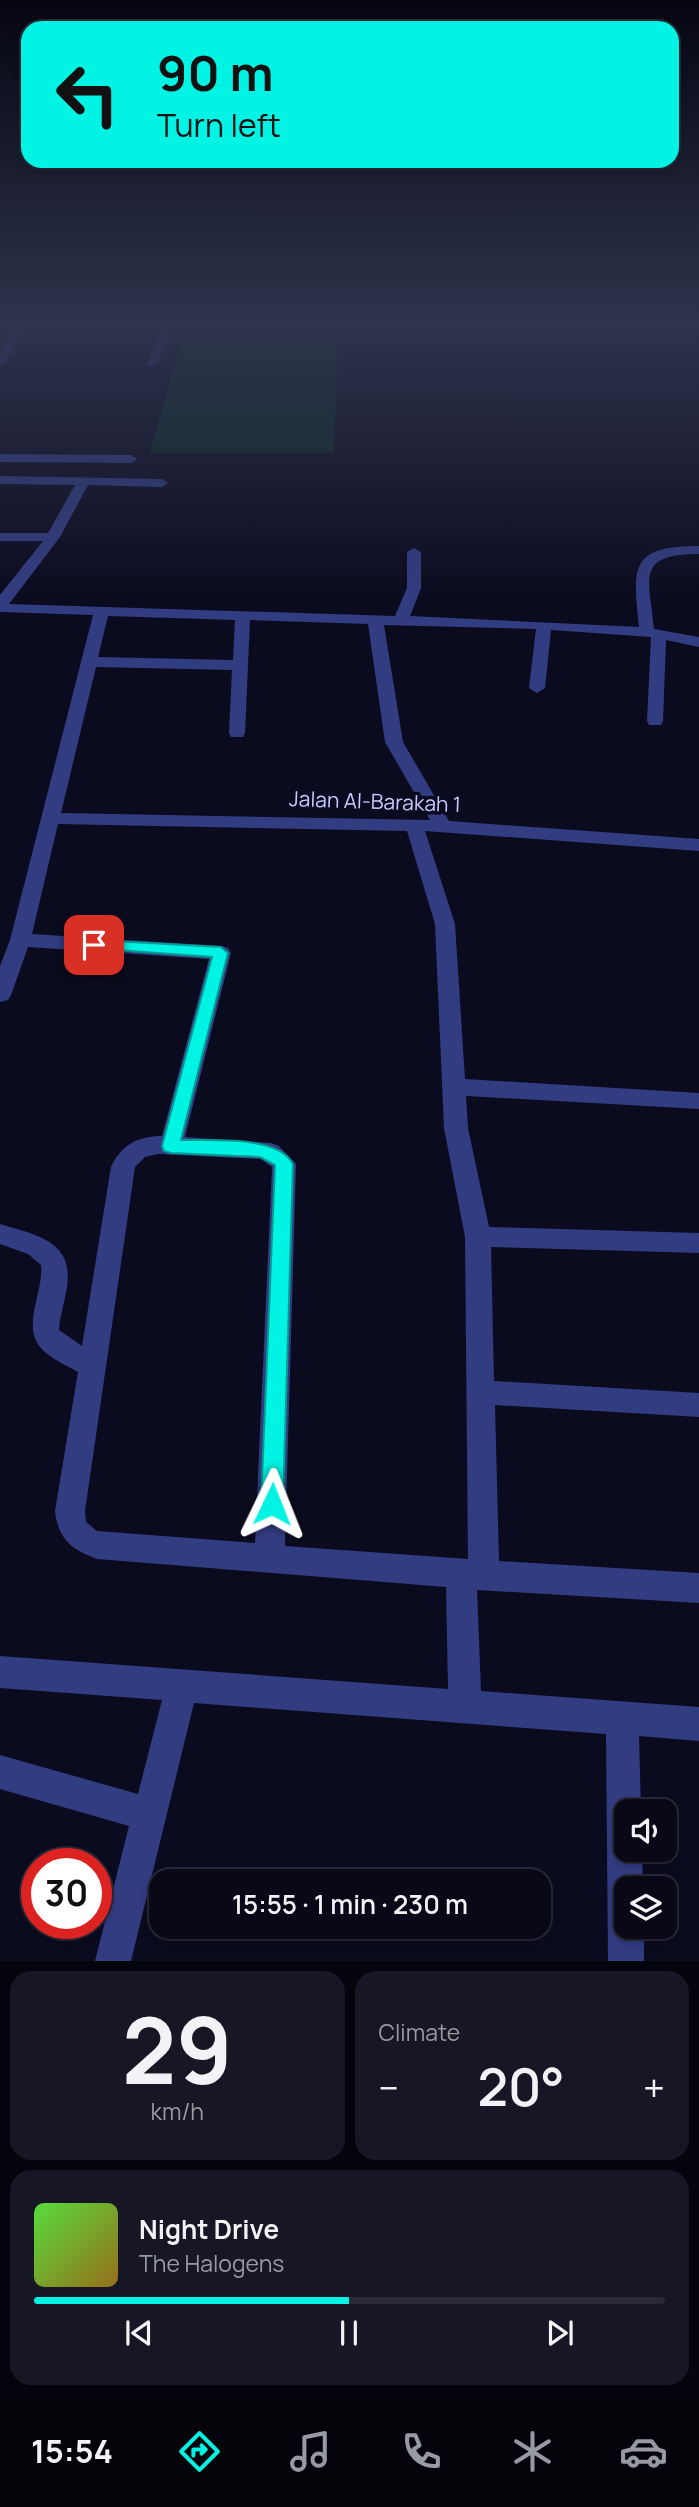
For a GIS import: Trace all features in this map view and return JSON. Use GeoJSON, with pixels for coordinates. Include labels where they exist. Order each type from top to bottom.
{"type":"FeatureCollection","features":[{"type":"Feature","properties":{"kind":"street"},"geometry":{"type":"LineString","coordinates":[[35,444],[41,451],[41,458]]}},
{"type":"Feature","properties":{"kind":"street"},"geometry":{"type":"LineString","coordinates":[[0,458],[131,460]]}},
{"type":"Feature","properties":{"kind":"street"},"geometry":{"type":"LineString","coordinates":[[0,480],[162,483]]}},
{"type":"Feature","properties":{"kind":"street"},"geometry":{"type":"LineString","coordinates":[[0,607],[53,537],[84,481]]}},
{"type":"Feature","properties":{"kind":"street"},"geometry":{"type":"LineString","coordinates":[[0,537],[53,537]]}},
{"type":"Feature","properties":{"kind":"street"},"geometry":{"type":"LineString","coordinates":[[655,721],[653,633],[642,573],[648,560],[661,551],[699,550]]}},
{"type":"Feature","properties":{"kind":"street"},"geometry":{"type":"LineString","coordinates":[[401,619],[414,588],[414,552]]}},
{"type":"Feature","properties":{"kind":"street"},"geometry":{"type":"LineString","coordinates":[[0,607],[544,625],[653,633],[699,642]]}},
{"type":"Feature","properties":{"kind":"street"},"geometry":{"type":"LineString","coordinates":[[0,995],[20,940],[102,611]]}},
{"type":"Feature","properties":{"kind":"street"},"geometry":{"type":"LineString","coordinates":[[237,733],[243,614]]}},
{"type":"Feature","properties":{"kind":"street"},"geometry":{"type":"LineString","coordinates":[[374,618],[394,742],[443,825]]}},
{"type":"Feature","properties":{"kind":"street"},"geometry":{"type":"LineString","coordinates":[[537,688],[544,625]]}},
{"type":"Feature","properties":{"kind":"street"},"geometry":{"type":"LineString","coordinates":[[89,662],[241,665]]}},
{"type":"Feature","properties":{"kind":"street","name":"Jalan Al-Barakah 1"},"geometry":{"type":"LineString","coordinates":[[50,818],[443,825],[699,845]]}},
{"type":"Feature","properties":{"kind":"street"},"geometry":{"type":"LineString","coordinates":[[414,825],[444,924],[456,1128],[478,1237],[481,1392],[465,1706]]}},
{"type":"Feature","properties":{"kind":"street"},"geometry":{"type":"LineString","coordinates":[[20,940],[221,953],[171,1146]]}},
{"type":"Feature","properties":{"kind":"street"},"geometry":{"type":"LineString","coordinates":[[453,1087],[699,1101]]}},
{"type":"Feature","properties":{"kind":"street"},"geometry":{"type":"LineString","coordinates":[[269,1559],[284,1164],[279,1157],[261,1150],[171,1146],[141,1148],[125,1159],[123,1167],[70,1511],[71,1524],[76,1534],[97,1545],[473,1576],[699,1588]]}},
{"type":"Feature","properties":{"kind":"street"},"geometry":{"type":"LineString","coordinates":[[0,1234],[43,1250],[53,1261],[56,1272],[45,1332],[51,1341],[92,1367]]}},
{"type":"Feature","properties":{"kind":"street"},"geometry":{"type":"LineString","coordinates":[[478,1237],[699,1243]]}},
{"type":"Feature","properties":{"kind":"street"},"geometry":{"type":"LineString","coordinates":[[481,1392],[699,1405]]}},
{"type":"Feature","properties":{"kind":"street"},"geometry":{"type":"LineString","coordinates":[[0,1672],[699,1724]]}},
{"type":"Feature","properties":{"kind":"street"},"geometry":{"type":"LineString","coordinates":[[113,1961],[182,1684]]}},
{"type":"Feature","properties":{"kind":"street"},"geometry":{"type":"LineString","coordinates":[[622,1718],[626,1961]]}},
{"type":"Feature","properties":{"kind":"street"},"geometry":{"type":"LineString","coordinates":[[0,1772],[149,1814]]}},
{"type":"Feature","properties":{"kind":"green space"},"geometry":{"type":"Polygon","coordinates":[[[160,418],[335,418],[334,453],[150,453],[160,418]]]}},
{"type":"Feature","properties":{"kind":"route"},"geometry":{"type":"LineString","coordinates":[[94,945],[221,953],[171,1146],[261,1150],[271,1152],[284,1164],[286,1172],[272,1504]]}}]}
